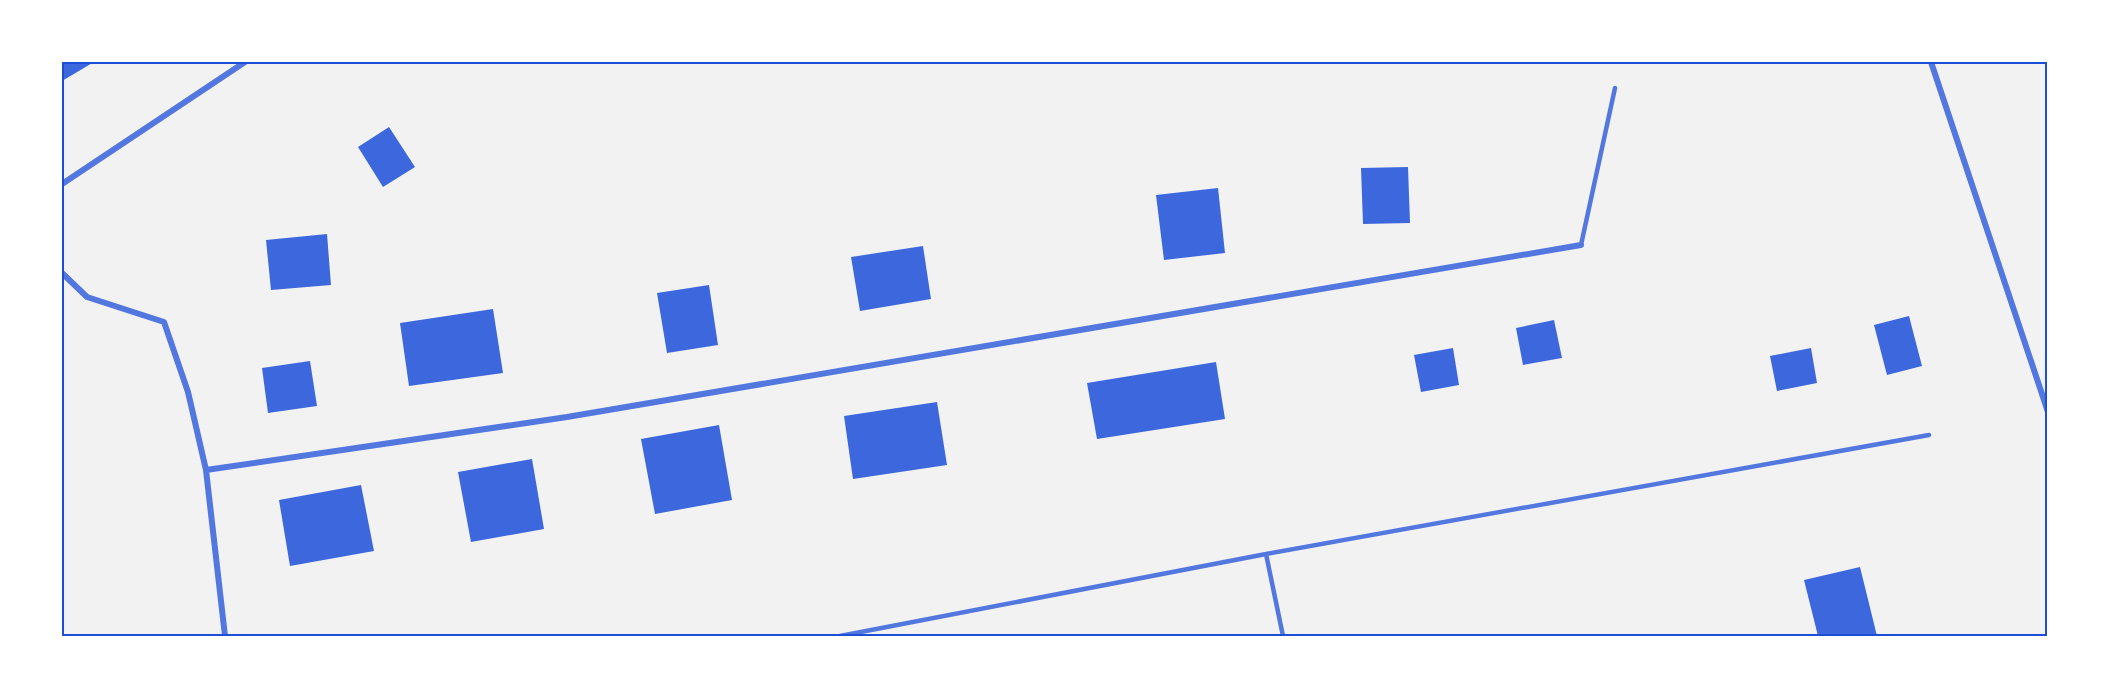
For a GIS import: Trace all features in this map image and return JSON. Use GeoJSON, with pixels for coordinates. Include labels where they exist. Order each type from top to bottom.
{"type":"FeatureCollection","features":[{"type":"Feature","properties":{"kind":"street"},"geometry":{"type":"LineString","coordinates":[[62,184],[245,62]]}},
{"type":"Feature","properties":{"kind":"street"},"geometry":{"type":"LineString","coordinates":[[1931,62],[2048,412]]}},
{"type":"Feature","properties":{"kind":"street"},"geometry":{"type":"LineString","coordinates":[[206,470],[567,417],[1581,245]]}},
{"type":"Feature","properties":{"kind":"street"},"geometry":{"type":"LineString","coordinates":[[62,273],[87,297],[164,322],[188,392],[206,470],[225,636]]}},
{"type":"Feature","properties":{"kind":"lane"},"geometry":{"type":"LineString","coordinates":[[1581,245],[1615,88]]}},
{"type":"Feature","properties":{"kind":"lane"},"geometry":{"type":"LineString","coordinates":[[840,636],[1266,554],[1929,435]]}},
{"type":"Feature","properties":{"kind":"lane"},"geometry":{"type":"LineString","coordinates":[[1266,554],[1283,636]]}},
{"type":"Feature","properties":{"kind":"building"},"geometry":{"type":"Polygon","coordinates":[[[62,62],[94,62],[62,81],[62,62]]]}},
{"type":"Feature","properties":{"kind":"building"},"geometry":{"type":"Polygon","coordinates":[[[389,127],[415,167],[383,187],[358,147],[389,127]]]}},
{"type":"Feature","properties":{"kind":"building"},"geometry":{"type":"Polygon","coordinates":[[[1408,167],[1410,223],[1363,224],[1361,168],[1408,167]]]}},
{"type":"Feature","properties":{"kind":"building"},"geometry":{"type":"Polygon","coordinates":[[[1218,188],[1225,253],[1164,260],[1156,195],[1218,188]]]}},
{"type":"Feature","properties":{"kind":"building"},"geometry":{"type":"Polygon","coordinates":[[[327,234],[331,285],[271,290],[266,240],[327,234]]]}},
{"type":"Feature","properties":{"kind":"building"},"geometry":{"type":"Polygon","coordinates":[[[923,246],[931,299],[860,311],[851,257],[923,246]]]}},
{"type":"Feature","properties":{"kind":"building"},"geometry":{"type":"Polygon","coordinates":[[[709,285],[718,345],[667,353],[657,293],[709,285]]]}},
{"type":"Feature","properties":{"kind":"building"},"geometry":{"type":"Polygon","coordinates":[[[493,309],[503,373],[409,386],[400,323],[493,309]]]}},
{"type":"Feature","properties":{"kind":"building"},"geometry":{"type":"Polygon","coordinates":[[[1909,316],[1922,366],[1887,375],[1874,325],[1909,316]]]}},
{"type":"Feature","properties":{"kind":"building"},"geometry":{"type":"Polygon","coordinates":[[[1554,320],[1562,358],[1523,365],[1516,328],[1554,320]]]}},
{"type":"Feature","properties":{"kind":"building"},"geometry":{"type":"Polygon","coordinates":[[[1453,348],[1459,385],[1421,392],[1414,355],[1453,348]]]}},
{"type":"Feature","properties":{"kind":"building"},"geometry":{"type":"Polygon","coordinates":[[[1811,348],[1817,383],[1777,391],[1770,356],[1811,348]]]}},
{"type":"Feature","properties":{"kind":"building"},"geometry":{"type":"Polygon","coordinates":[[[310,361],[317,406],[268,413],[262,368],[310,361]]]}},
{"type":"Feature","properties":{"kind":"building"},"geometry":{"type":"Polygon","coordinates":[[[1216,362],[1225,419],[1097,439],[1087,383],[1216,362]]]}},
{"type":"Feature","properties":{"kind":"building"},"geometry":{"type":"Polygon","coordinates":[[[937,402],[947,465],[853,479],[844,416],[937,402]]]}},
{"type":"Feature","properties":{"kind":"building"},"geometry":{"type":"Polygon","coordinates":[[[719,425],[732,500],[655,514],[641,439],[719,425]]]}},
{"type":"Feature","properties":{"kind":"building"},"geometry":{"type":"Polygon","coordinates":[[[532,459],[544,529],[471,542],[458,472],[532,459]]]}},
{"type":"Feature","properties":{"kind":"building"},"geometry":{"type":"Polygon","coordinates":[[[361,485],[374,551],[290,566],[279,500],[361,485]]]}},
{"type":"Feature","properties":{"kind":"building"},"geometry":{"type":"Polygon","coordinates":[[[1860,567],[1877,636],[1818,636],[1804,580],[1860,567]]]}}]}
